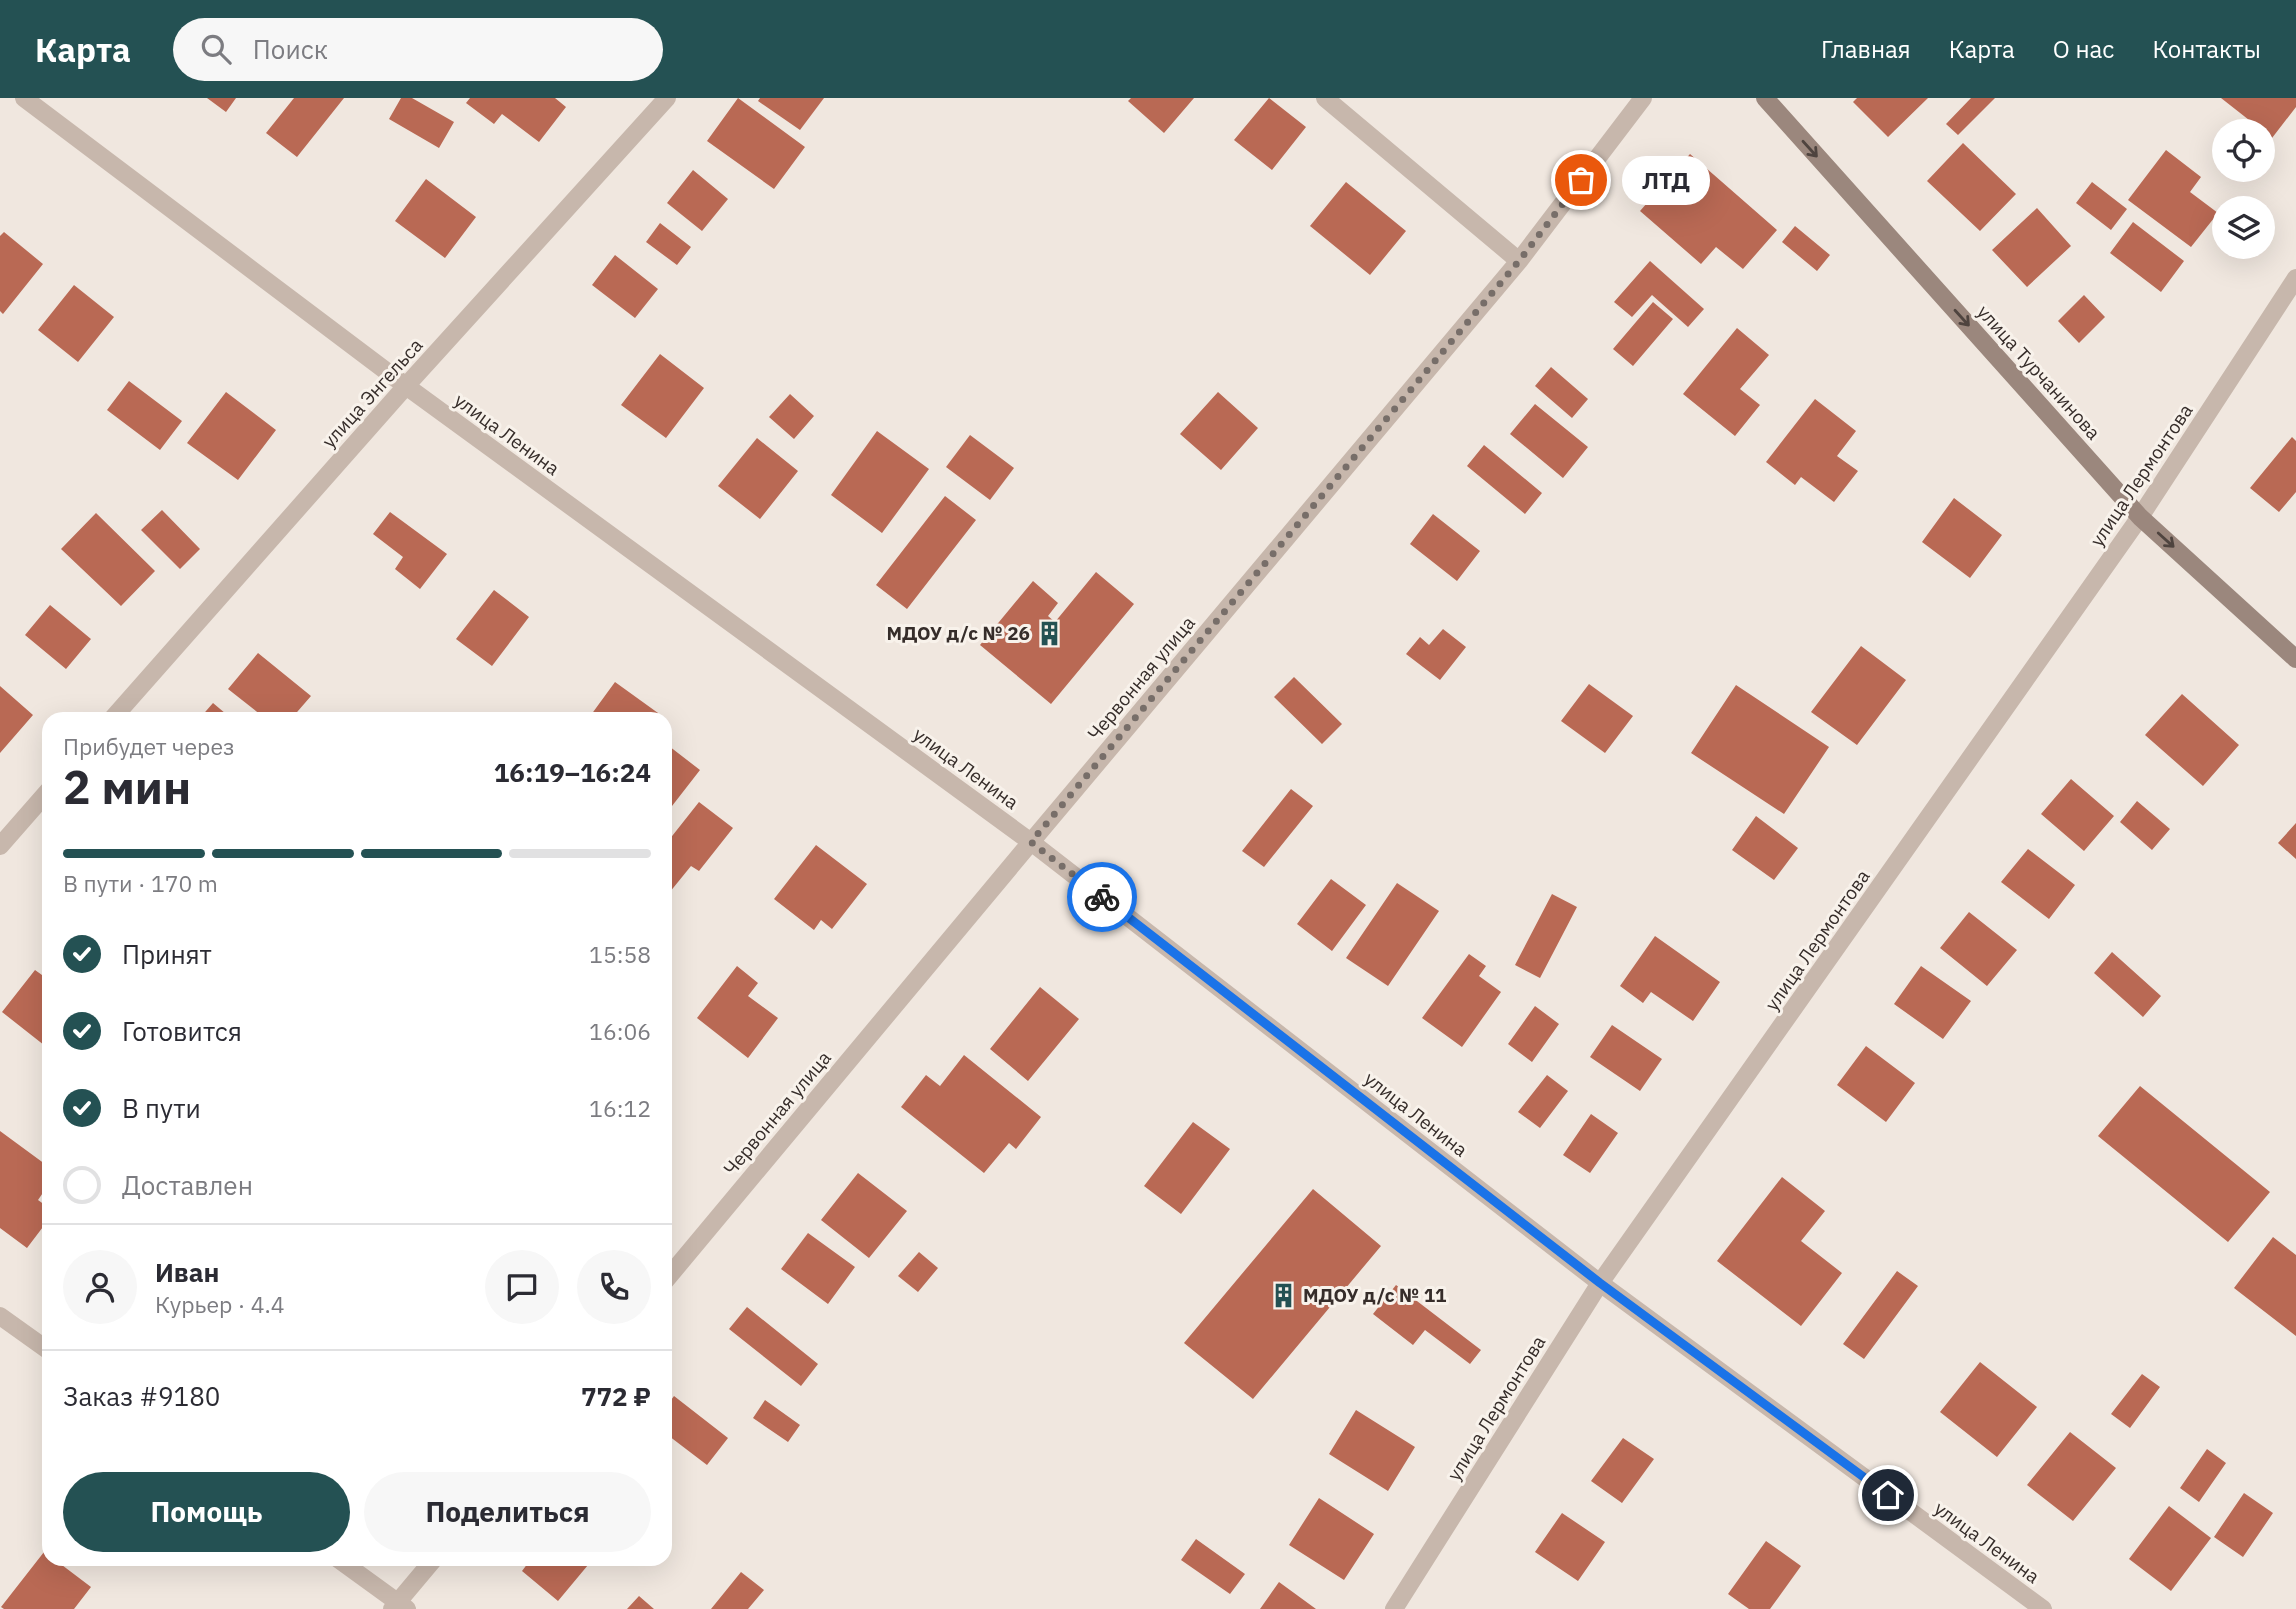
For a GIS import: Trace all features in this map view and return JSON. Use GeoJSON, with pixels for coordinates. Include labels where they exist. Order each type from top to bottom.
{"type":"FeatureCollection","features":[{"type":"Feature","properties":{"kind":"street","name":"улица Ленина"},"geometry":{"type":"LineString","coordinates":[[24,98],[406,386],[1031,842],[1600,1283],[2043,1609]]}},
{"type":"Feature","properties":{"kind":"street","name":"улица Энгельса"},"geometry":{"type":"LineString","coordinates":[[118,712],[406,386],[667,98]]}},
{"type":"Feature","properties":{"kind":"street"},"geometry":{"type":"LineString","coordinates":[[1325,98],[1519,261]]}},
{"type":"Feature","properties":{"kind":"street","name":"Червонная улица"},"geometry":{"type":"LineString","coordinates":[[672,1273],[1519,261],[1643,98]]}},
{"type":"Feature","properties":{"kind":"street","name":"улица Турчанинова"},"geometry":{"type":"LineString","coordinates":[[1765,98],[2140,517],[2296,659]]}},
{"type":"Feature","properties":{"kind":"street","name":"улица Лермонтова"},"geometry":{"type":"LineString","coordinates":[[1394,1609],[1600,1283],[2289,304],[2296,278]]}},
{"type":"Feature","properties":{"kind":"street"},"geometry":{"type":"LineString","coordinates":[[0,846],[42,798]]}},
{"type":"Feature","properties":{"kind":"street"},"geometry":{"type":"LineString","coordinates":[[0,1316],[42,1346]]}},
{"type":"Feature","properties":{"kind":"street"},"geometry":{"type":"LineString","coordinates":[[347,1566],[399,1607],[429,1566]]}},
{"type":"Feature","properties":{"kind":"building"},"geometry":{"type":"Polygon","coordinates":[[[207,98],[236,98],[226,112],[207,98]]]}},
{"type":"Feature","properties":{"kind":"building"},"geometry":{"type":"Polygon","coordinates":[[[294,98],[344,98],[297,157],[266,133],[294,98]]]}},
{"type":"Feature","properties":{"kind":"building"},"geometry":{"type":"Polygon","coordinates":[[[401,98],[412,98],[454,122],[439,148],[389,119],[401,98]]]}},
{"type":"Feature","properties":{"kind":"building"},"geometry":{"type":"Polygon","coordinates":[[[470,98],[555,98],[566,107],[539,142],[502,114],[494,124],[466,103],[470,98]]]}},
{"type":"Feature","properties":{"kind":"building"},"geometry":{"type":"Polygon","coordinates":[[[738,98],[805,147],[774,189],[707,141],[738,98]]]}},
{"type":"Feature","properties":{"kind":"building"},"geometry":{"type":"Polygon","coordinates":[[[760,98],[824,98],[800,130],[758,101],[760,98]]]}},
{"type":"Feature","properties":{"kind":"building"},"geometry":{"type":"Polygon","coordinates":[[[1131,98],[1194,98],[1164,133],[1128,101],[1131,98]]]}},
{"type":"Feature","properties":{"kind":"building"},"geometry":{"type":"Polygon","coordinates":[[[1269,98],[1306,127],[1272,170],[1234,140],[1269,98]]]}},
{"type":"Feature","properties":{"kind":"building"},"geometry":{"type":"Polygon","coordinates":[[[1857,98],[1928,98],[1888,137],[1853,102],[1857,98]]]}},
{"type":"Feature","properties":{"kind":"building"},"geometry":{"type":"Polygon","coordinates":[[[1971,98],[1995,98],[1958,135],[1946,124],[1971,98]]]}},
{"type":"Feature","properties":{"kind":"building"},"geometry":{"type":"Polygon","coordinates":[[[2221,98],[2296,98],[2296,107],[2275,134],[2275,119],[2248,119],[2221,98]]]}},
{"type":"Feature","properties":{"kind":"building"},"geometry":{"type":"Polygon","coordinates":[[[1963,143],[2016,194],[1980,231],[1927,181],[1963,143]]]}},
{"type":"Feature","properties":{"kind":"building"},"geometry":{"type":"Polygon","coordinates":[[[2166,150],[2201,177],[2190,192],[2212,208],[2212,221],[2191,247],[2128,200],[2166,150]]]}},
{"type":"Feature","properties":{"kind":"building"},"geometry":{"type":"Polygon","coordinates":[[[1690,154],[1777,230],[1743,269],[1716,247],[1701,264],[1640,211],[1690,154]]]}},
{"type":"Feature","properties":{"kind":"building"},"geometry":{"type":"Polygon","coordinates":[[[693,170],[728,199],[702,231],[667,203],[693,170]]]}},
{"type":"Feature","properties":{"kind":"building"},"geometry":{"type":"Polygon","coordinates":[[[426,179],[476,217],[445,258],[395,221],[426,179]]]}},
{"type":"Feature","properties":{"kind":"building"},"geometry":{"type":"Polygon","coordinates":[[[1346,182],[1406,231],[1370,275],[1310,226],[1346,182]]]}},
{"type":"Feature","properties":{"kind":"building"},"geometry":{"type":"Polygon","coordinates":[[[2092,182],[2127,209],[2111,230],[2076,203],[2092,182]]]}},
{"type":"Feature","properties":{"kind":"building"},"geometry":{"type":"Polygon","coordinates":[[[2037,208],[2071,246],[2027,287],[1992,250],[2037,208]]]}},
{"type":"Feature","properties":{"kind":"building"},"geometry":{"type":"Polygon","coordinates":[[[2133,222],[2184,261],[2161,292],[2110,253],[2133,222]]]}},
{"type":"Feature","properties":{"kind":"building"},"geometry":{"type":"Polygon","coordinates":[[[660,223],[691,247],[677,265],[646,242],[660,223]]]}},
{"type":"Feature","properties":{"kind":"building"},"geometry":{"type":"Polygon","coordinates":[[[1795,226],[1830,255],[1817,271],[1782,242],[1795,226]]]}},
{"type":"Feature","properties":{"kind":"building"},"geometry":{"type":"Polygon","coordinates":[[[4,232],[43,264],[3,314],[0,311],[0,236],[4,232]]]}},
{"type":"Feature","properties":{"kind":"building"},"geometry":{"type":"Polygon","coordinates":[[[615,255],[658,289],[635,318],[592,285],[615,255]]]}},
{"type":"Feature","properties":{"kind":"building"},"geometry":{"type":"Polygon","coordinates":[[[1650,261],[1704,309],[1688,327],[1652,295],[1632,317],[1614,302],[1650,261]]]}},
{"type":"Feature","properties":{"kind":"building"},"geometry":{"type":"Polygon","coordinates":[[[74,285],[114,317],[78,362],[38,330],[74,285]]]}},
{"type":"Feature","properties":{"kind":"building"},"geometry":{"type":"Polygon","coordinates":[[[2084,295],[2105,317],[2079,343],[2058,321],[2084,295]]]}},
{"type":"Feature","properties":{"kind":"building"},"geometry":{"type":"Polygon","coordinates":[[[1653,302],[1673,319],[1633,366],[1613,349],[1653,302]]]}},
{"type":"Feature","properties":{"kind":"building"},"geometry":{"type":"Polygon","coordinates":[[[1737,328],[1769,355],[1740,389],[1760,405],[1735,436],[1683,394],[1737,328]]]}},
{"type":"Feature","properties":{"kind":"building"},"geometry":{"type":"Polygon","coordinates":[[[660,354],[704,388],[666,438],[621,405],[660,354]]]}},
{"type":"Feature","properties":{"kind":"building"},"geometry":{"type":"Polygon","coordinates":[[[1551,367],[1588,399],[1572,418],[1535,386],[1551,367]]]}},
{"type":"Feature","properties":{"kind":"building"},"geometry":{"type":"Polygon","coordinates":[[[129,381],[182,421],[160,450],[107,410],[129,381]]]}},
{"type":"Feature","properties":{"kind":"building"},"geometry":{"type":"Polygon","coordinates":[[[226,392],[276,430],[238,480],[187,443],[226,392]]]}},
{"type":"Feature","properties":{"kind":"building"},"geometry":{"type":"Polygon","coordinates":[[[1218,392],[1258,428],[1221,470],[1180,434],[1218,392]]]}},
{"type":"Feature","properties":{"kind":"building"},"geometry":{"type":"Polygon","coordinates":[[[790,394],[814,416],[794,439],[769,417],[790,394]]]}},
{"type":"Feature","properties":{"kind":"building"},"geometry":{"type":"Polygon","coordinates":[[[1815,399],[1856,431],[1837,456],[1858,471],[1834,502],[1801,477],[1795,485],[1766,462],[1815,399]]]}},
{"type":"Feature","properties":{"kind":"building"},"geometry":{"type":"Polygon","coordinates":[[[1535,404],[1588,447],[1563,478],[1510,434],[1535,404]]]}},
{"type":"Feature","properties":{"kind":"building"},"geometry":{"type":"Polygon","coordinates":[[[877,431],[929,469],[882,533],[831,495],[877,431]]]}},
{"type":"Feature","properties":{"kind":"building"},"geometry":{"type":"Polygon","coordinates":[[[970,435],[1014,468],[990,500],[946,467],[970,435]]]}},
{"type":"Feature","properties":{"kind":"building"},"geometry":{"type":"Polygon","coordinates":[[[2292,437],[2296,441],[2296,492],[2279,512],[2250,488],[2292,437]]]}},
{"type":"Feature","properties":{"kind":"building"},"geometry":{"type":"Polygon","coordinates":[[[757,438],[798,471],[760,519],[718,486],[757,438]]]}},
{"type":"Feature","properties":{"kind":"building"},"geometry":{"type":"Polygon","coordinates":[[[1484,445],[1542,493],[1525,514],[1467,466],[1484,445]]]}},
{"type":"Feature","properties":{"kind":"building"},"geometry":{"type":"Polygon","coordinates":[[[945,496],[976,520],[907,609],[876,585],[945,496]]]}},
{"type":"Feature","properties":{"kind":"building"},"geometry":{"type":"Polygon","coordinates":[[[1954,498],[2002,535],[1970,578],[1922,542],[1954,498]]]}},
{"type":"Feature","properties":{"kind":"building"},"geometry":{"type":"Polygon","coordinates":[[[162,510],[200,549],[180,569],[141,530],[162,510]]]}},
{"type":"Feature","properties":{"kind":"building"},"geometry":{"type":"Polygon","coordinates":[[[390,512],[447,554],[420,589],[395,569],[403,557],[373,534],[390,512]]]}},
{"type":"Feature","properties":{"kind":"building"},"geometry":{"type":"Polygon","coordinates":[[[96,513],[155,571],[121,606],[61,549],[96,513]]]}},
{"type":"Feature","properties":{"kind":"building"},"geometry":{"type":"Polygon","coordinates":[[[1433,514],[1480,551],[1457,581],[1410,544],[1433,514]]]}},
{"type":"Feature","properties":{"kind":"building","name":"МДОУ д/с № 26"},"geometry":{"type":"Polygon","coordinates":[[[1096,572],[1134,604],[1051,704],[980,645],[1033,581],[1058,603],[1048,616],[1055,622],[1096,572]]]}},
{"type":"Feature","properties":{"kind":"building"},"geometry":{"type":"Polygon","coordinates":[[[494,590],[529,617],[492,666],[456,639],[494,590]]]}},
{"type":"Feature","properties":{"kind":"building"},"geometry":{"type":"Polygon","coordinates":[[[50,605],[91,639],[66,669],[25,635],[50,605]]]}},
{"type":"Feature","properties":{"kind":"building"},"geometry":{"type":"Polygon","coordinates":[[[1443,629],[1466,647],[1440,680],[1406,654],[1420,637],[1429,645],[1443,629]]]}},
{"type":"Feature","properties":{"kind":"building"},"geometry":{"type":"Polygon","coordinates":[[[1861,646],[1906,680],[1857,745],[1811,712],[1861,646]]]}},
{"type":"Feature","properties":{"kind":"building"},"geometry":{"type":"Polygon","coordinates":[[[258,653],[311,696],[297,712],[257,712],[228,689],[258,653]]]}},
{"type":"Feature","properties":{"kind":"building"},"geometry":{"type":"Polygon","coordinates":[[[1294,677],[1342,724],[1322,744],[1274,697],[1294,677]]]}},
{"type":"Feature","properties":{"kind":"building"},"geometry":{"type":"Polygon","coordinates":[[[615,682],[657,712],[593,712],[615,682]]]}},
{"type":"Feature","properties":{"kind":"building"},"geometry":{"type":"Polygon","coordinates":[[[1589,684],[1633,716],[1605,753],[1561,721],[1589,684]]]}},
{"type":"Feature","properties":{"kind":"building"},"geometry":{"type":"Polygon","coordinates":[[[1736,685],[1829,747],[1784,814],[1691,753],[1736,685]]]}},
{"type":"Feature","properties":{"kind":"building"},"geometry":{"type":"Polygon","coordinates":[[[0,686],[33,715],[0,753],[0,686]]]}},
{"type":"Feature","properties":{"kind":"building"},"geometry":{"type":"Polygon","coordinates":[[[2182,694],[2239,745],[2203,786],[2145,735],[2182,694]]]}},
{"type":"Feature","properties":{"kind":"building"},"geometry":{"type":"Polygon","coordinates":[[[213,703],[224,712],[205,712],[213,703]]]}},
{"type":"Feature","properties":{"kind":"building"},"geometry":{"type":"Polygon","coordinates":[[[672,748],[700,770],[672,806],[672,748]]]}},
{"type":"Feature","properties":{"kind":"building"},"geometry":{"type":"Polygon","coordinates":[[[2071,779],[2114,816],[2084,851],[2041,814],[2071,779]]]}},
{"type":"Feature","properties":{"kind":"building"},"geometry":{"type":"Polygon","coordinates":[[[1291,789],[1313,806],[1264,867],[1242,851],[1291,789]]]}},
{"type":"Feature","properties":{"kind":"building"},"geometry":{"type":"Polygon","coordinates":[[[2137,801],[2170,829],[2152,850],[2120,822],[2137,801]]]}},
{"type":"Feature","properties":{"kind":"building"},"geometry":{"type":"Polygon","coordinates":[[[699,802],[733,828],[699,871],[691,866],[672,889],[672,836],[699,802]]]}},
{"type":"Feature","properties":{"kind":"building"},"geometry":{"type":"Polygon","coordinates":[[[1756,816],[1798,848],[1774,880],[1732,850],[1756,816]]]}},
{"type":"Feature","properties":{"kind":"building"},"geometry":{"type":"Polygon","coordinates":[[[2296,823],[2296,859],[2278,843],[2296,823]]]}},
{"type":"Feature","properties":{"kind":"building"},"geometry":{"type":"Polygon","coordinates":[[[816,845],[867,884],[832,929],[821,920],[814,930],[774,899],[816,845]]]}},
{"type":"Feature","properties":{"kind":"building"},"geometry":{"type":"Polygon","coordinates":[[[2028,849],[2075,885],[2049,919],[2001,882],[2028,849]]]}},
{"type":"Feature","properties":{"kind":"building"},"geometry":{"type":"Polygon","coordinates":[[[1331,879],[1366,905],[1332,951],[1297,924],[1331,879]]]}},
{"type":"Feature","properties":{"kind":"building"},"geometry":{"type":"Polygon","coordinates":[[[1397,883],[1439,911],[1388,986],[1346,958],[1397,883]]]}},
{"type":"Feature","properties":{"kind":"building"},"geometry":{"type":"Polygon","coordinates":[[[1552,894],[1577,907],[1540,978],[1515,965],[1552,894]]]}},
{"type":"Feature","properties":{"kind":"building"},"geometry":{"type":"Polygon","coordinates":[[[1969,912],[2017,950],[1987,986],[1940,948],[1969,912]]]}},
{"type":"Feature","properties":{"kind":"building"},"geometry":{"type":"Polygon","coordinates":[[[1655,936],[1720,982],[1693,1021],[1651,992],[1643,1003],[1620,986],[1655,936]]]}},
{"type":"Feature","properties":{"kind":"building"},"geometry":{"type":"Polygon","coordinates":[[[2112,952],[2161,996],[2143,1017],[2094,973],[2112,952]]]}},
{"type":"Feature","properties":{"kind":"building"},"geometry":{"type":"Polygon","coordinates":[[[1469,954],[1486,966],[1479,976],[1501,992],[1462,1047],[1422,1018],[1469,954]]]}},
{"type":"Feature","properties":{"kind":"building"},"geometry":{"type":"Polygon","coordinates":[[[737,966],[758,983],[748,996],[778,1018],[748,1058],[697,1018],[737,966]]]}},
{"type":"Feature","properties":{"kind":"building"},"geometry":{"type":"Polygon","coordinates":[[[1921,966],[1971,1001],[1943,1039],[1894,1004],[1921,966]]]}},
{"type":"Feature","properties":{"kind":"building"},"geometry":{"type":"Polygon","coordinates":[[[35,970],[42,975],[42,1043],[2,1012],[35,970]]]}},
{"type":"Feature","properties":{"kind":"building"},"geometry":{"type":"Polygon","coordinates":[[[1040,987],[1079,1019],[1028,1081],[990,1049],[1040,987]]]}},
{"type":"Feature","properties":{"kind":"building"},"geometry":{"type":"Polygon","coordinates":[[[1535,1006],[1559,1024],[1532,1062],[1508,1044],[1535,1006]]]}},
{"type":"Feature","properties":{"kind":"building"},"geometry":{"type":"Polygon","coordinates":[[[1612,1025],[1662,1059],[1640,1091],[1590,1057],[1612,1025]]]}},
{"type":"Feature","properties":{"kind":"building"},"geometry":{"type":"Polygon","coordinates":[[[1866,1046],[1915,1083],[1886,1122],[1837,1085],[1866,1046]]]}},
{"type":"Feature","properties":{"kind":"building"},"geometry":{"type":"Polygon","coordinates":[[[964,1055],[1041,1117],[1016,1149],[1009,1143],[984,1173],[901,1107],[926,1075],[940,1086],[964,1055]]]}},
{"type":"Feature","properties":{"kind":"building"},"geometry":{"type":"Polygon","coordinates":[[[1547,1075],[1568,1091],[1540,1128],[1518,1112],[1547,1075]]]}},
{"type":"Feature","properties":{"kind":"building"},"geometry":{"type":"Polygon","coordinates":[[[2140,1086],[2270,1192],[2228,1242],[2098,1136],[2140,1086]]]}},
{"type":"Feature","properties":{"kind":"building"},"geometry":{"type":"Polygon","coordinates":[[[1591,1114],[1618,1133],[1590,1173],[1563,1155],[1591,1114]]]}},
{"type":"Feature","properties":{"kind":"building"},"geometry":{"type":"Polygon","coordinates":[[[1193,1122],[1230,1149],[1181,1214],[1144,1186],[1193,1122]]]}},
{"type":"Feature","properties":{"kind":"building"},"geometry":{"type":"Polygon","coordinates":[[[0,1131],[42,1162],[42,1194],[38,1200],[42,1203],[42,1228],[27,1248],[0,1228],[0,1131]]]}},
{"type":"Feature","properties":{"kind":"building"},"geometry":{"type":"Polygon","coordinates":[[[858,1173],[907,1211],[869,1258],[821,1220],[858,1173]]]}},
{"type":"Feature","properties":{"kind":"building"},"geometry":{"type":"Polygon","coordinates":[[[1782,1177],[1825,1211],[1801,1241],[1842,1273],[1801,1326],[1717,1261],[1782,1177]]]}},
{"type":"Feature","properties":{"kind":"building","name":"МДОУ д/с № 11"},"geometry":{"type":"Polygon","coordinates":[[[1313,1189],[1381,1246],[1253,1399],[1184,1343],[1313,1189]]]}},
{"type":"Feature","properties":{"kind":"building"},"geometry":{"type":"Polygon","coordinates":[[[808,1233],[855,1267],[828,1304],[781,1269],[808,1233]]]}},
{"type":"Feature","properties":{"kind":"building"},"geometry":{"type":"Polygon","coordinates":[[[2273,1237],[2296,1255],[2296,1336],[2234,1288],[2273,1237]]]}},
{"type":"Feature","properties":{"kind":"building"},"geometry":{"type":"Polygon","coordinates":[[[919,1252],[938,1268],[918,1292],[898,1276],[919,1252]]]}},
{"type":"Feature","properties":{"kind":"building"},"geometry":{"type":"Polygon","coordinates":[[[1897,1271],[1918,1286],[1864,1359],[1843,1344],[1897,1271]]]}},
{"type":"Feature","properties":{"kind":"building"},"geometry":{"type":"Polygon","coordinates":[[[1396,1285],[1481,1350],[1470,1364],[1425,1330],[1413,1345],[1373,1314],[1396,1285]]]}},
{"type":"Feature","properties":{"kind":"building"},"geometry":{"type":"Polygon","coordinates":[[[747,1307],[818,1364],[801,1386],[729,1329],[747,1307]]]}},
{"type":"Feature","properties":{"kind":"building"},"geometry":{"type":"Polygon","coordinates":[[[1980,1362],[2037,1407],[1997,1457],[1940,1412],[1980,1362]]]}},
{"type":"Feature","properties":{"kind":"building"},"geometry":{"type":"Polygon","coordinates":[[[2142,1374],[2160,1387],[2130,1428],[2111,1414],[2142,1374]]]}},
{"type":"Feature","properties":{"kind":"building"},"geometry":{"type":"Polygon","coordinates":[[[674,1396],[728,1438],[707,1465],[672,1438],[674,1396]]]}},
{"type":"Feature","properties":{"kind":"building"},"geometry":{"type":"Polygon","coordinates":[[[765,1400],[800,1425],[788,1442],[753,1418],[765,1400]]]}},
{"type":"Feature","properties":{"kind":"building"},"geometry":{"type":"Polygon","coordinates":[[[1356,1410],[1415,1447],[1388,1491],[1329,1454],[1356,1410]]]}},
{"type":"Feature","properties":{"kind":"building"},"geometry":{"type":"Polygon","coordinates":[[[2070,1432],[2116,1468],[2073,1521],[2027,1485],[2070,1432]]]}},
{"type":"Feature","properties":{"kind":"building"},"geometry":{"type":"Polygon","coordinates":[[[1623,1438],[1654,1459],[1622,1503],[1591,1481],[1623,1438]]]}},
{"type":"Feature","properties":{"kind":"building"},"geometry":{"type":"Polygon","coordinates":[[[2207,1449],[2226,1463],[2199,1502],[2180,1488],[2207,1449]]]}},
{"type":"Feature","properties":{"kind":"building"},"geometry":{"type":"Polygon","coordinates":[[[2244,1493],[2273,1513],[2243,1557],[2214,1537],[2244,1493]]]}},
{"type":"Feature","properties":{"kind":"building"},"geometry":{"type":"Polygon","coordinates":[[[1319,1498],[1374,1534],[1344,1580],[1289,1545],[1319,1498]]]}},
{"type":"Feature","properties":{"kind":"building"},"geometry":{"type":"Polygon","coordinates":[[[2169,1506],[2211,1538],[2171,1591],[2129,1559],[2169,1506]]]}},
{"type":"Feature","properties":{"kind":"building"},"geometry":{"type":"Polygon","coordinates":[[[1562,1513],[1605,1542],[1578,1581],[1535,1552],[1562,1513]]]}},
{"type":"Feature","properties":{"kind":"building"},"geometry":{"type":"Polygon","coordinates":[[[1196,1539],[1245,1574],[1230,1594],[1181,1560],[1196,1539]]]}},
{"type":"Feature","properties":{"kind":"building"},"geometry":{"type":"Polygon","coordinates":[[[1766,1541],[1801,1566],[1770,1609],[1749,1609],[1728,1594],[1766,1541]]]}},
{"type":"Feature","properties":{"kind":"building"},"geometry":{"type":"Polygon","coordinates":[[[42,1555],[42,1566],[63,1566],[91,1587],[74,1609],[1,1607],[42,1555]]]}},
{"type":"Feature","properties":{"kind":"building"},"geometry":{"type":"Polygon","coordinates":[[[526,1566],[587,1566],[558,1601],[522,1571],[526,1566]]]}},
{"type":"Feature","properties":{"kind":"building"},"geometry":{"type":"Polygon","coordinates":[[[741,1572],[764,1590],[748,1609],[711,1609],[741,1572]]]}},
{"type":"Feature","properties":{"kind":"building"},"geometry":{"type":"Polygon","coordinates":[[[1279,1582],[1316,1609],[1260,1609],[1279,1582]]]}},
{"type":"Feature","properties":{"kind":"building"},"geometry":{"type":"Polygon","coordinates":[[[639,1596],[654,1609],[627,1609],[639,1596]]]}},
{"type":"Feature","properties":{"kind":"way so far"},"geometry":{"type":"LineString","coordinates":[[1102,897],[1031,842],[1519,261],[1581,180]]}},
{"type":"Feature","properties":{"kind":"place","name":"ЛТД"},"geometry":{"type":"Point","coordinates":[1581,180]}},
{"type":"Feature","properties":{"kind":"place","name":"МДОУ д/с № 26"},"geometry":{"type":"Point","coordinates":[1050,633]}},
{"type":"Feature","properties":{"kind":"place","name":"МДОУ д/с № 11"},"geometry":{"type":"Point","coordinates":[1283,1295]}},
{"type":"Feature","properties":{"kind":"route"},"geometry":{"type":"LineString","coordinates":[[1102,897],[1600,1283],[1888,1495]]}}]}
